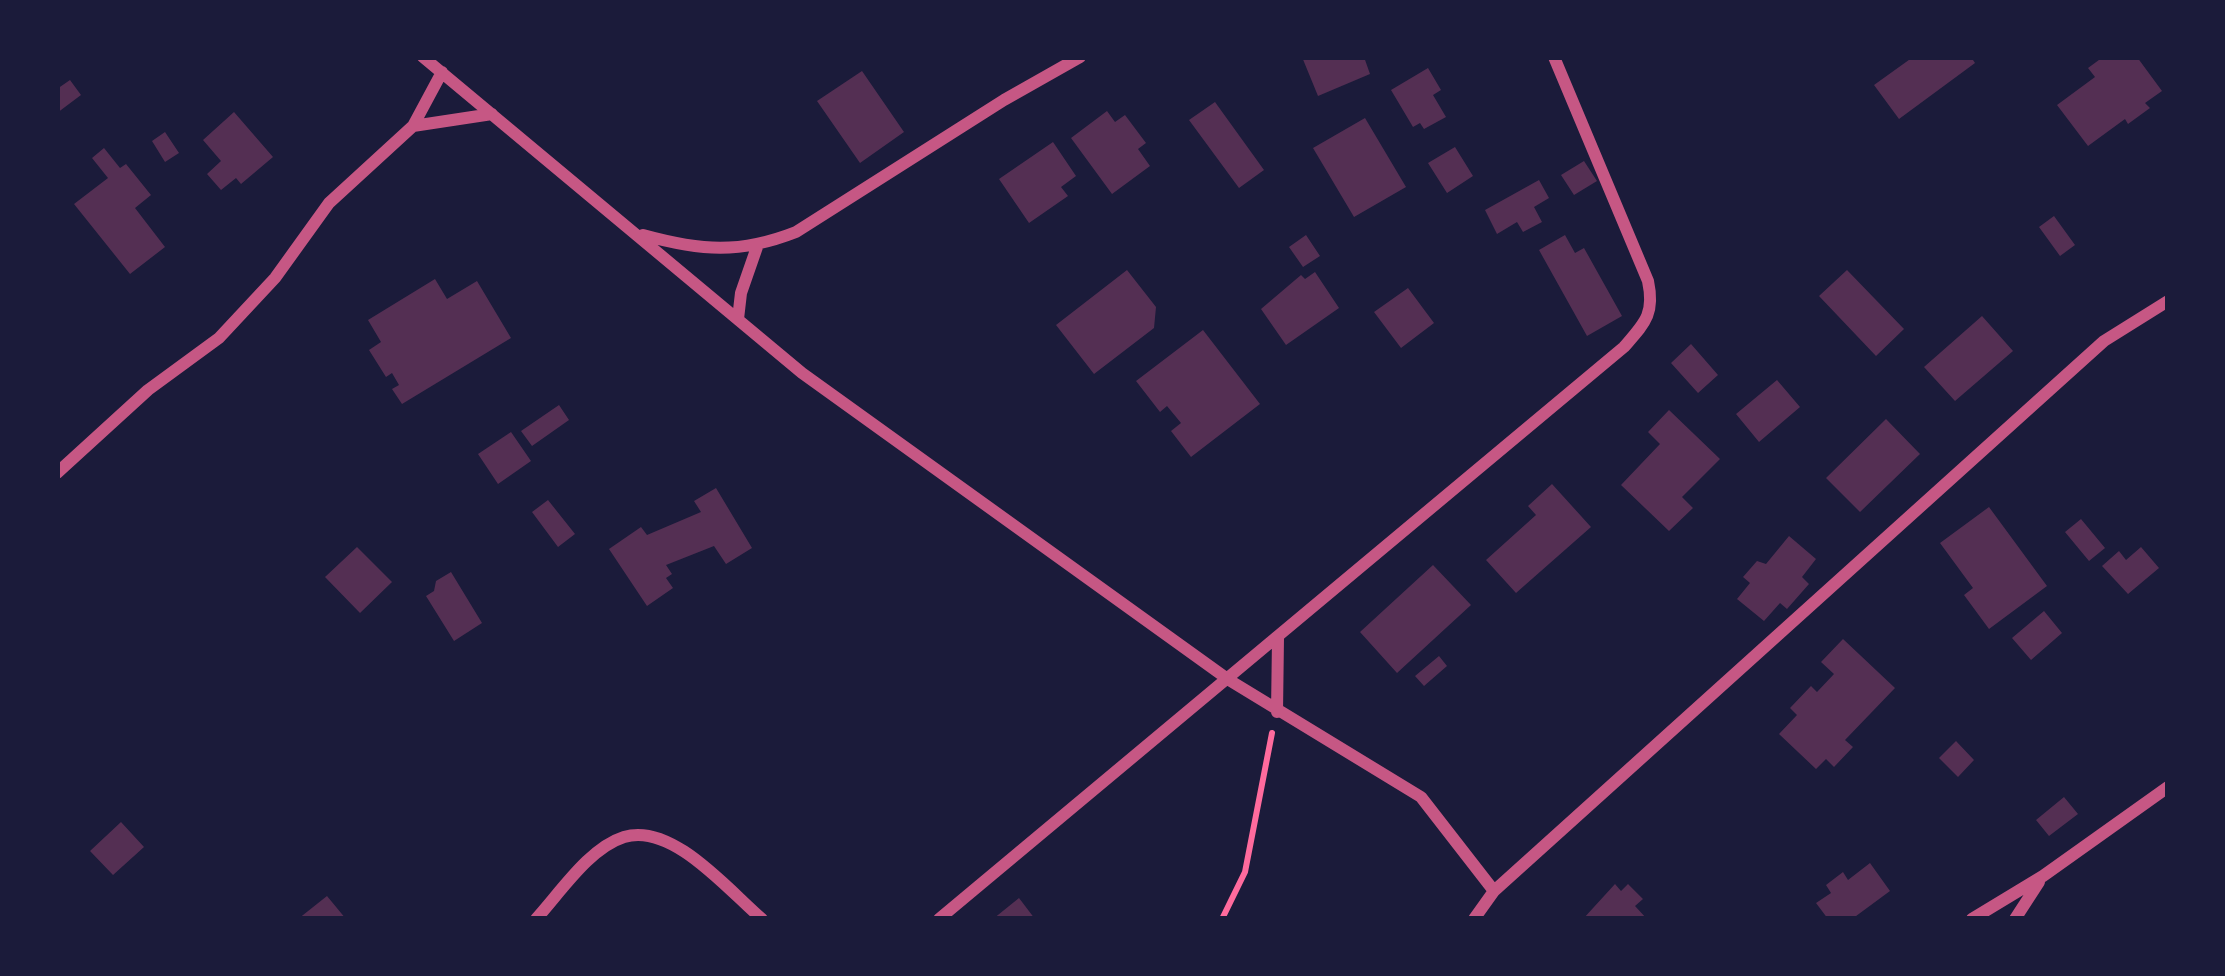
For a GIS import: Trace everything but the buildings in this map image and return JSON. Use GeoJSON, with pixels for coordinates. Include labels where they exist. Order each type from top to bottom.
{"type":"FeatureCollection","features":[{"type":"Feature","properties":{"kind":"street"},"geometry":{"type":"LineString","coordinates":[[423,57],[802,373],[1228,680],[1421,797],[1494,891]]}},
{"type":"Feature","properties":{"kind":"street"},"geometry":{"type":"LineString","coordinates":[[636,233],[681,246],[758,247],[823,217],[1004,100],[1080,57]]}},
{"type":"Feature","properties":{"kind":"street"},"geometry":{"type":"LineString","coordinates":[[939,919],[1624,347],[1643,325],[1653,304],[1648,281],[1554,57]]}},
{"type":"Feature","properties":{"kind":"street"},"geometry":{"type":"LineString","coordinates":[[57,472],[148,391],[220,338],[275,278],[329,203],[413,126],[442,71]]}},
{"type":"Feature","properties":{"kind":"street"},"geometry":{"type":"LineString","coordinates":[[413,126],[492,114]]}},
{"type":"Feature","properties":{"kind":"street"},"geometry":{"type":"LineString","coordinates":[[738,319],[741,292],[758,247]]}},
{"type":"Feature","properties":{"kind":"street"},"geometry":{"type":"LineString","coordinates":[[1474,919],[1494,891],[2086,357],[2146,312],[2168,302]]}},
{"type":"Feature","properties":{"kind":"street"},"geometry":{"type":"LineString","coordinates":[[1276,712],[1278,638]]}},
{"type":"Feature","properties":{"kind":"street"},"geometry":{"type":"LineString","coordinates":[[1972,919],[2043,876],[2168,787]]}},
{"type":"Feature","properties":{"kind":"street"},"geometry":{"type":"LineString","coordinates":[[536,919],[590,860],[622,837],[651,834],[683,849],[762,919]]}},
{"type":"Feature","properties":{"kind":"street"},"geometry":{"type":"LineString","coordinates":[[2014,919],[2043,876]]}},
{"type":"Feature","properties":{"kind":"path"},"geometry":{"type":"LineString","coordinates":[[1222,919],[1245,872],[1276,712]]}}]}
